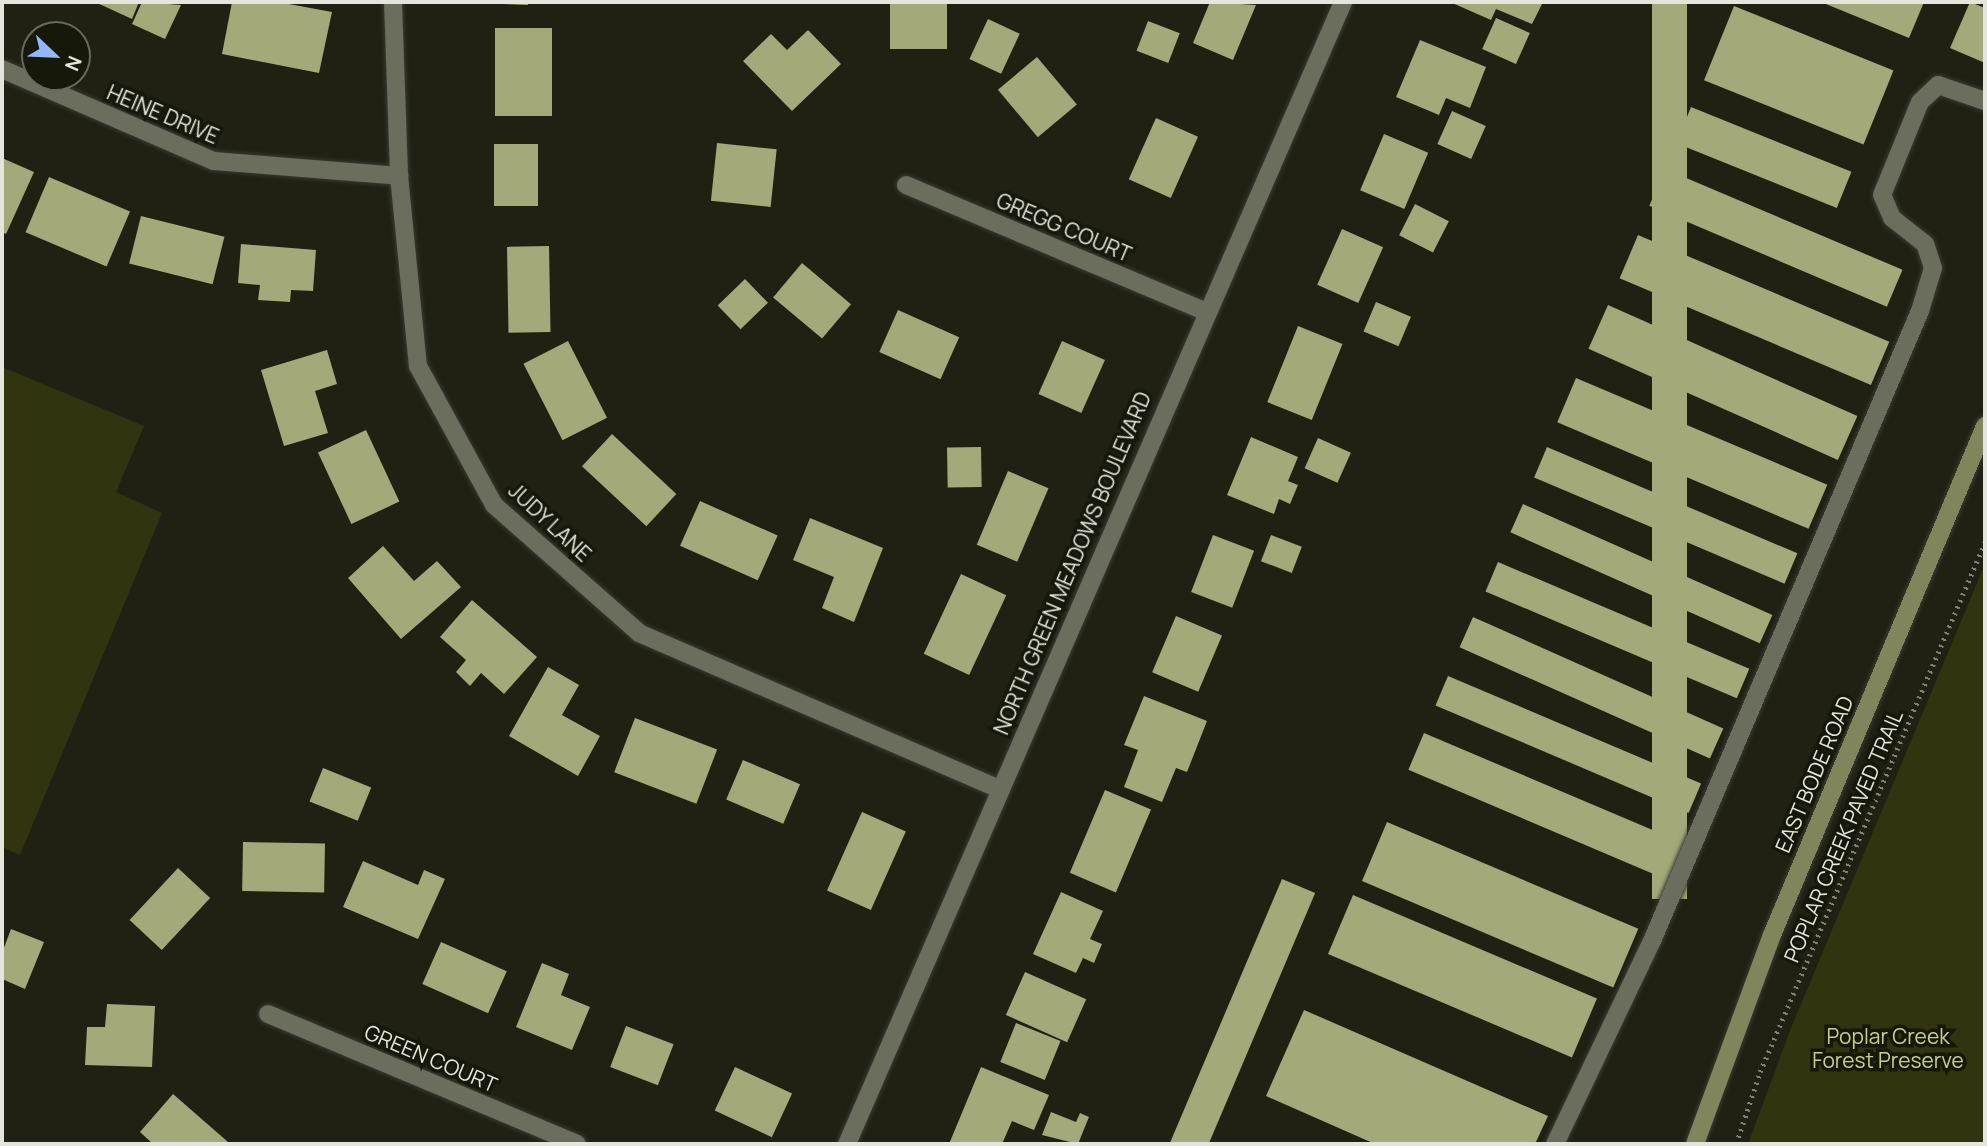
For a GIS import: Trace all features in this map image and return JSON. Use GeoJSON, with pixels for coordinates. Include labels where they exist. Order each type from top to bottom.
{"type":"FeatureCollection","features":[{"type":"Feature","properties":{"kind":"street","name":"JUDY LANE"},"geometry":{"type":"LineString","coordinates":[[393,2],[399,176],[418,366],[494,505],[639,633],[1000,789]]}},
{"type":"Feature","properties":{"kind":"street","name":"NORTH GREEN MEADOWS BOULEVARD"},"geometry":{"type":"LineString","coordinates":[[847,1144],[1205,311],[1343,2]]}},
{"type":"Feature","properties":{"kind":"street","name":"HEINE DRIVE"},"geometry":{"type":"LineString","coordinates":[[2,69],[214,161],[399,176]]}},
{"type":"Feature","properties":{"kind":"street"},"geometry":{"type":"LineString","coordinates":[[1555,1144],[1652,941],[1920,311],[1933,268],[1925,244],[1892,219],[1882,195],[1920,103],[1938,85],[1985,101]]}},
{"type":"Feature","properties":{"kind":"street","name":"GREGG COURT"},"geometry":{"type":"LineString","coordinates":[[906,185],[1205,311]]}},
{"type":"Feature","properties":{"kind":"street","name":"EAST BODE ROAD"},"geometry":{"type":"LineString","coordinates":[[1695,1144],[1772,936],[1985,426]]}},
{"type":"Feature","properties":{"kind":"street","name":"GREEN COURT"},"geometry":{"type":"LineString","coordinates":[[268,1014],[577,1144]]}},
{"type":"Feature","properties":{"kind":"path","name":"POPLAR CREEK PAVED TRAIL"},"geometry":{"type":"LineString","coordinates":[[1735,1144],[1760,1072],[1985,542]]}},
{"type":"Feature","properties":{"kind":"green space"},"geometry":{"type":"Polygon","coordinates":[[[2,367],[144,426],[116,492],[162,513],[20,855],[2,847],[2,367]]]}},
{"type":"Feature","properties":{"kind":"green space","name":"Poplar Creek Forest Preserve"},"geometry":{"type":"Polygon","coordinates":[[[1985,564],[1985,1144],[1748,1144],[1791,1028],[1985,564]]]}},
{"type":"Feature","properties":{"kind":"building"},"geometry":{"type":"Polygon","coordinates":[[[95,2],[139,2],[132,19],[95,2]]]}},
{"type":"Feature","properties":{"kind":"building"},"geometry":{"type":"Polygon","coordinates":[[[142,2],[181,5],[165,39],[132,24],[142,2]]]}},
{"type":"Feature","properties":{"kind":"building"},"geometry":{"type":"Polygon","coordinates":[[[232,2],[278,2],[332,12],[319,73],[222,54],[232,2]]]}},
{"type":"Feature","properties":{"kind":"building"},"geometry":{"type":"Polygon","coordinates":[[[528,2],[528,5],[503,4],[528,2]]]}},
{"type":"Feature","properties":{"kind":"building"},"geometry":{"type":"Polygon","coordinates":[[[890,2],[947,2],[947,49],[890,49],[890,2]]]}},
{"type":"Feature","properties":{"kind":"building"},"geometry":{"type":"Polygon","coordinates":[[[1210,2],[1256,5],[1233,60],[1193,43],[1210,2]]]}},
{"type":"Feature","properties":{"kind":"building"},"geometry":{"type":"Polygon","coordinates":[[[1450,2],[1542,4],[1532,24],[1496,9],[1491,20],[1450,2]]]}},
{"type":"Feature","properties":{"kind":"building"},"geometry":{"type":"Polygon","coordinates":[[[1652,2],[1687,2],[1687,899],[1652,899],[1652,2]]]}},
{"type":"Feature","properties":{"kind":"building"},"geometry":{"type":"Polygon","coordinates":[[[1821,2],[1924,2],[1909,38],[1821,2]]]}},
{"type":"Feature","properties":{"kind":"building"},"geometry":{"type":"Polygon","coordinates":[[[1970,2],[1985,8],[1985,63],[1950,48],[1970,2]]]}},
{"type":"Feature","properties":{"kind":"building"},"geometry":{"type":"Polygon","coordinates":[[[1734,6],[1893,70],[1864,145],[1704,80],[1734,6]]]}},
{"type":"Feature","properties":{"kind":"building"},"geometry":{"type":"Polygon","coordinates":[[[1496,18],[1530,33],[1516,64],[1482,49],[1496,18]]]}},
{"type":"Feature","properties":{"kind":"building"},"geometry":{"type":"Polygon","coordinates":[[[988,19],[1020,34],[1001,74],[969,59],[988,19]]]}},
{"type":"Feature","properties":{"kind":"building"},"geometry":{"type":"Polygon","coordinates":[[[1148,21],[1180,33],[1168,63],[1137,51],[1148,21]]]}},
{"type":"Feature","properties":{"kind":"building"},"geometry":{"type":"Polygon","coordinates":[[[495,28],[552,28],[552,116],[495,116],[495,28]]]}},
{"type":"Feature","properties":{"kind":"building"},"geometry":{"type":"Polygon","coordinates":[[[808,30],[841,64],[792,111],[743,61],[771,34],[787,50],[808,30]]]}},
{"type":"Feature","properties":{"kind":"building"},"geometry":{"type":"Polygon","coordinates":[[[1420,40],[1486,67],[1470,108],[1446,98],[1439,115],[1396,97],[1420,40]]]}},
{"type":"Feature","properties":{"kind":"building"},"geometry":{"type":"Polygon","coordinates":[[[1037,57],[1077,104],[1038,137],[998,90],[1037,57]]]}},
{"type":"Feature","properties":{"kind":"building"},"geometry":{"type":"Polygon","coordinates":[[[1691,107],[1851,172],[1837,208],[1676,143],[1691,107]]]}},
{"type":"Feature","properties":{"kind":"building"},"geometry":{"type":"Polygon","coordinates":[[[1452,111],[1486,126],[1471,159],[1437,144],[1452,111]]]}},
{"type":"Feature","properties":{"kind":"building"},"geometry":{"type":"Polygon","coordinates":[[[1156,118],[1198,137],[1171,198],[1129,179],[1156,118]]]}},
{"type":"Feature","properties":{"kind":"building"},"geometry":{"type":"Polygon","coordinates":[[[1384,134],[1428,153],[1404,209],[1360,190],[1384,134]]]}},
{"type":"Feature","properties":{"kind":"building"},"geometry":{"type":"Polygon","coordinates":[[[717,143],[777,149],[771,207],[711,201],[717,143]]]}},
{"type":"Feature","properties":{"kind":"building"},"geometry":{"type":"Polygon","coordinates":[[[494,144],[538,144],[538,206],[494,206],[494,144]]]}},
{"type":"Feature","properties":{"kind":"building"},"geometry":{"type":"Polygon","coordinates":[[[2,158],[34,172],[6,234],[2,232],[2,158]]]}},
{"type":"Feature","properties":{"kind":"building"},"geometry":{"type":"Polygon","coordinates":[[[1665,169],[1902,270],[1887,307],[1649,206],[1665,169]]]}},
{"type":"Feature","properties":{"kind":"building"},"geometry":{"type":"Polygon","coordinates":[[[49,177],[130,211],[107,267],[26,232],[49,177]]]}},
{"type":"Feature","properties":{"kind":"building"},"geometry":{"type":"Polygon","coordinates":[[[1415,204],[1449,221],[1433,252],[1399,235],[1415,204]]]}},
{"type":"Feature","properties":{"kind":"building"},"geometry":{"type":"Polygon","coordinates":[[[141,216],[224,237],[213,284],[129,264],[141,216]]]}},
{"type":"Feature","properties":{"kind":"building"},"geometry":{"type":"Polygon","coordinates":[[[1342,229],[1383,247],[1358,303],[1317,285],[1342,229]]]}},
{"type":"Feature","properties":{"kind":"building"},"geometry":{"type":"Polygon","coordinates":[[[1638,235],[1889,342],[1871,385],[1620,278],[1638,235]]]}},
{"type":"Feature","properties":{"kind":"building"},"geometry":{"type":"Polygon","coordinates":[[[241,244],[316,250],[313,291],[291,290],[290,302],[258,300],[260,285],[238,283],[241,244]]]}},
{"type":"Feature","properties":{"kind":"building"},"geometry":{"type":"Polygon","coordinates":[[[549,246],[551,332],[509,333],[507,247],[549,246]]]}},
{"type":"Feature","properties":{"kind":"building"},"geometry":{"type":"Polygon","coordinates":[[[802,263],[851,304],[822,339],[773,297],[802,263]]]}},
{"type":"Feature","properties":{"kind":"building"},"geometry":{"type":"Polygon","coordinates":[[[745,279],[768,303],[741,329],[718,305],[745,279]]]}},
{"type":"Feature","properties":{"kind":"building"},"geometry":{"type":"Polygon","coordinates":[[[1376,302],[1411,317],[1398,346],[1363,331],[1376,302]]]}},
{"type":"Feature","properties":{"kind":"building"},"geometry":{"type":"Polygon","coordinates":[[[1608,305],[1857,416],[1838,460],[1588,349],[1608,305]]]}},
{"type":"Feature","properties":{"kind":"building"},"geometry":{"type":"Polygon","coordinates":[[[898,310],[959,337],[940,379],[879,352],[898,310]]]}},
{"type":"Feature","properties":{"kind":"building"},"geometry":{"type":"Polygon","coordinates":[[[1298,326],[1343,344],[1312,420],[1267,402],[1298,326]]]}},
{"type":"Feature","properties":{"kind":"building"},"geometry":{"type":"Polygon","coordinates":[[[568,341],[607,418],[562,440],[523,364],[568,341]]]}},
{"type":"Feature","properties":{"kind":"building"},"geometry":{"type":"Polygon","coordinates":[[[1062,341],[1105,360],[1081,413],[1038,394],[1062,341]]]}},
{"type":"Feature","properties":{"kind":"building"},"geometry":{"type":"Polygon","coordinates":[[[327,350],[337,384],[315,391],[328,433],[284,446],[261,370],[327,350]]]}},
{"type":"Feature","properties":{"kind":"building"},"geometry":{"type":"Polygon","coordinates":[[[1576,378],[1827,485],[1809,529],[1557,422],[1576,378]]]}},
{"type":"Feature","properties":{"kind":"building"},"geometry":{"type":"Polygon","coordinates":[[[366,430],[399,502],[351,524],[318,452],[366,430]]]}},
{"type":"Feature","properties":{"kind":"building"},"geometry":{"type":"Polygon","coordinates":[[[612,434],[676,494],[646,526],[582,466],[612,434]]]}},
{"type":"Feature","properties":{"kind":"building"},"geometry":{"type":"Polygon","coordinates":[[[1251,437],[1298,457],[1288,481],[1298,485],[1290,504],[1279,499],[1274,514],[1227,495],[1251,437]]]}},
{"type":"Feature","properties":{"kind":"building"},"geometry":{"type":"Polygon","coordinates":[[[1318,438],[1351,453],[1337,483],[1305,468],[1318,438]]]}},
{"type":"Feature","properties":{"kind":"building"},"geometry":{"type":"Polygon","coordinates":[[[981,447],[982,487],[948,488],[947,448],[981,447]]]}},
{"type":"Feature","properties":{"kind":"building"},"geometry":{"type":"Polygon","coordinates":[[[1547,447],[1797,553],[1784,584],[1534,477],[1547,447]]]}},
{"type":"Feature","properties":{"kind":"building"},"geometry":{"type":"Polygon","coordinates":[[[1008,471],[1049,488],[1017,562],[977,545],[1008,471]]]}},
{"type":"Feature","properties":{"kind":"building"},"geometry":{"type":"Polygon","coordinates":[[[700,501],[778,536],[758,580],[680,546],[700,501]]]}},
{"type":"Feature","properties":{"kind":"building"},"geometry":{"type":"Polygon","coordinates":[[[1523,504],[1772,615],[1760,643],[1510,532],[1523,504]]]}},
{"type":"Feature","properties":{"kind":"building"},"geometry":{"type":"Polygon","coordinates":[[[810,518],[883,548],[854,622],[822,608],[834,577],[793,560],[810,518]]]}},
{"type":"Feature","properties":{"kind":"building"},"geometry":{"type":"Polygon","coordinates":[[[1213,535],[1254,551],[1232,608],[1191,592],[1213,535]]]}},
{"type":"Feature","properties":{"kind":"building"},"geometry":{"type":"Polygon","coordinates":[[[1271,535],[1302,547],[1292,573],[1261,561],[1271,535]]]}},
{"type":"Feature","properties":{"kind":"building"},"geometry":{"type":"Polygon","coordinates":[[[383,546],[414,581],[437,561],[461,587],[401,639],[348,578],[383,546]]]}},
{"type":"Feature","properties":{"kind":"building"},"geometry":{"type":"Polygon","coordinates":[[[1498,562],[1749,669],[1737,698],[1485,591],[1498,562]]]}},
{"type":"Feature","properties":{"kind":"building"},"geometry":{"type":"Polygon","coordinates":[[[961,574],[1006,595],[969,675],[924,654],[961,574]]]}},
{"type":"Feature","properties":{"kind":"building"},"geometry":{"type":"Polygon","coordinates":[[[472,600],[537,657],[504,694],[481,673],[470,686],[456,672],[466,660],[440,637],[472,600]]]}},
{"type":"Feature","properties":{"kind":"building"},"geometry":{"type":"Polygon","coordinates":[[[1176,616],[1222,636],[1198,692],[1152,672],[1176,616]]]}},
{"type":"Feature","properties":{"kind":"building"},"geometry":{"type":"Polygon","coordinates":[[[1473,617],[1723,728],[1710,759],[1460,647],[1473,617]]]}},
{"type":"Feature","properties":{"kind":"building"},"geometry":{"type":"Polygon","coordinates":[[[548,667],[579,685],[562,715],[600,736],[578,776],[509,736],[548,667]]]}},
{"type":"Feature","properties":{"kind":"building"},"geometry":{"type":"Polygon","coordinates":[[[1448,676],[1701,783],[1689,813],[1435,705],[1448,676]]]}},
{"type":"Feature","properties":{"kind":"building"},"geometry":{"type":"Polygon","coordinates":[[[1144,696],[1207,721],[1187,772],[1176,768],[1162,802],[1124,787],[1138,750],[1124,745],[1144,696]]]}},
{"type":"Feature","properties":{"kind":"building"},"geometry":{"type":"Polygon","coordinates":[[[635,718],[717,750],[696,804],[614,772],[635,718]]]}},
{"type":"Feature","properties":{"kind":"building"},"geometry":{"type":"Polygon","coordinates":[[[1424,733],[1676,840],[1661,877],[1408,770],[1424,733]]]}},
{"type":"Feature","properties":{"kind":"building"},"geometry":{"type":"Polygon","coordinates":[[[743,760],[800,784],[783,824],[726,800],[743,760]]]}},
{"type":"Feature","properties":{"kind":"building"},"geometry":{"type":"Polygon","coordinates":[[[323,768],[371,787],[358,821],[310,801],[323,768]]]}},
{"type":"Feature","properties":{"kind":"building"},"geometry":{"type":"Polygon","coordinates":[[[1105,790],[1151,810],[1116,892],[1070,873],[1105,790]]]}},
{"type":"Feature","properties":{"kind":"building"},"geometry":{"type":"Polygon","coordinates":[[[862,812],[906,832],[871,910],[827,891],[862,812]]]}},
{"type":"Feature","properties":{"kind":"building"},"geometry":{"type":"Polygon","coordinates":[[[1387,822],[1638,929],[1613,988],[1362,881],[1387,822]]]}},
{"type":"Feature","properties":{"kind":"building"},"geometry":{"type":"Polygon","coordinates":[[[243,842],[325,843],[324,892],[242,891],[243,842]]]}},
{"type":"Feature","properties":{"kind":"building"},"geometry":{"type":"Polygon","coordinates":[[[363,861],[418,885],[424,870],[445,879],[418,939],[343,907],[363,861]]]}},
{"type":"Feature","properties":{"kind":"building"},"geometry":{"type":"Polygon","coordinates":[[[178,868],[210,898],[162,950],[130,920],[178,868]]]}},
{"type":"Feature","properties":{"kind":"building"},"geometry":{"type":"Polygon","coordinates":[[[1282,879],[1315,893],[1209,1144],[1170,1144],[1282,879]]]}},
{"type":"Feature","properties":{"kind":"building"},"geometry":{"type":"Polygon","coordinates":[[[1061,892],[1103,911],[1090,939],[1102,944],[1094,963],[1083,958],[1076,973],[1033,954],[1061,892]]]}},
{"type":"Feature","properties":{"kind":"building"},"geometry":{"type":"Polygon","coordinates":[[[1353,895],[1597,999],[1572,1057],[1328,954],[1353,895]]]}},
{"type":"Feature","properties":{"kind":"building"},"geometry":{"type":"Polygon","coordinates":[[[11,929],[44,942],[25,989],[2,979],[2,953],[11,929]]]}},
{"type":"Feature","properties":{"kind":"building"},"geometry":{"type":"Polygon","coordinates":[[[441,942],[507,971],[488,1013],[422,984],[441,942]]]}},
{"type":"Feature","properties":{"kind":"building"},"geometry":{"type":"Polygon","coordinates":[[[542,963],[569,974],[561,995],[590,1007],[572,1050],[516,1027],[542,963]]]}},
{"type":"Feature","properties":{"kind":"building"},"geometry":{"type":"Polygon","coordinates":[[[1025,972],[1086,999],[1067,1042],[1006,1015],[1025,972]]]}},
{"type":"Feature","properties":{"kind":"building"},"geometry":{"type":"Polygon","coordinates":[[[107,1004],[155,1006],[152,1067],[85,1065],[87,1027],[105,1027],[107,1004]]]}},
{"type":"Feature","properties":{"kind":"building"},"geometry":{"type":"Polygon","coordinates":[[[1304,1010],[1548,1116],[1535,1144],[1375,1144],[1266,1096],[1304,1010]]]}},
{"type":"Feature","properties":{"kind":"building"},"geometry":{"type":"Polygon","coordinates":[[[1016,1023],[1061,1041],[1045,1080],[1000,1062],[1016,1023]]]}},
{"type":"Feature","properties":{"kind":"building"},"geometry":{"type":"Polygon","coordinates":[[[626,1026],[674,1044],[658,1085],[610,1067],[626,1026]]]}},
{"type":"Feature","properties":{"kind":"building"},"geometry":{"type":"Polygon","coordinates":[[[735,1067],[792,1094],[772,1137],[715,1111],[735,1067]]]}},
{"type":"Feature","properties":{"kind":"building"},"geometry":{"type":"Polygon","coordinates":[[[981,1067],[1049,1095],[1034,1130],[1012,1121],[1002,1144],[949,1144],[981,1067]]]}},
{"type":"Feature","properties":{"kind":"building"},"geometry":{"type":"Polygon","coordinates":[[[173,1094],[228,1142],[153,1144],[140,1132],[173,1094]]]}},
{"type":"Feature","properties":{"kind":"building"},"geometry":{"type":"Polygon","coordinates":[[[1051,1112],[1076,1122],[1080,1113],[1089,1117],[1078,1144],[1042,1135],[1051,1112]]]}}]}
